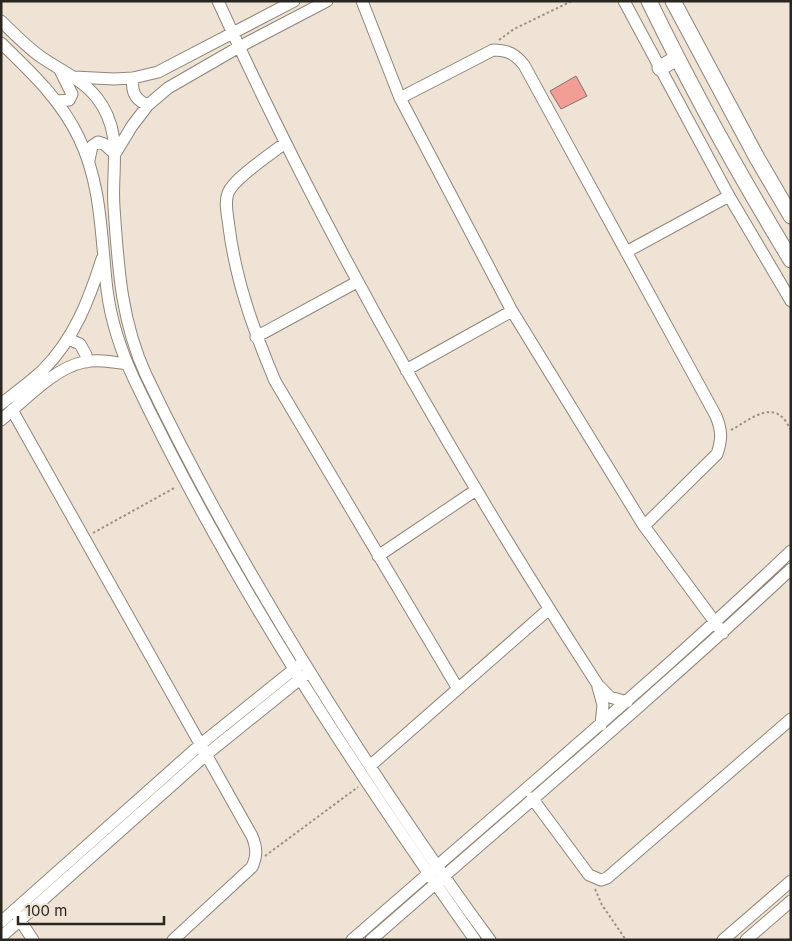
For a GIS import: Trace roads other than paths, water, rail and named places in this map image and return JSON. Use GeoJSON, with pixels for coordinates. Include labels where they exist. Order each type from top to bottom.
{"type":"FeatureCollection","features":[{"type":"Feature","properties":{"kind":"street"},"geometry":{"type":"LineString","coordinates":[[218,1],[285,143],[357,282],[476,490],[598,685],[610,696],[627,702]]}},
{"type":"Feature","properties":{"kind":"street"},"geometry":{"type":"LineString","coordinates":[[73,76],[114,79],[133,78],[158,72],[294,1]]}},
{"type":"Feature","properties":{"kind":"street"},"geometry":{"type":"LineString","coordinates":[[116,154],[132,126],[148,105],[168,88],[239,47],[327,1]]}},
{"type":"Feature","properties":{"kind":"street"},"geometry":{"type":"LineString","coordinates":[[362,1],[400,98],[512,311],[644,526],[723,633]]}},
{"type":"Feature","properties":{"kind":"street"},"geometry":{"type":"LineString","coordinates":[[624,1],[729,196],[791,301]]}},
{"type":"Feature","properties":{"kind":"street"},"geometry":{"type":"LineString","coordinates":[[649,1],[677,58],[762,213],[791,260]]}},
{"type":"Feature","properties":{"kind":"street"},"geometry":{"type":"LineString","coordinates":[[673,1],[757,158],[791,216]]}},
{"type":"Feature","properties":{"kind":"street"},"geometry":{"type":"LineString","coordinates":[[1,21],[30,49],[73,76],[91,91],[105,110],[113,131],[116,154],[113,195],[118,270],[123,306],[146,374],[193,470],[306,667],[370,766],[490,940]]}},
{"type":"Feature","properties":{"kind":"street"},"geometry":{"type":"LineString","coordinates":[[1,43],[42,83],[57,101],[72,124],[89,161],[96,187],[111,312],[127,364],[186,482],[296,674],[365,781],[475,940]]}},
{"type":"Feature","properties":{"kind":"street"},"geometry":{"type":"LineString","coordinates":[[400,98],[493,50],[505,50],[516,56],[524,65],[721,428],[722,436],[717,454],[644,526]]}},
{"type":"Feature","properties":{"kind":"street"},"geometry":{"type":"LineString","coordinates":[[660,68],[677,58]]}},
{"type":"Feature","properties":{"kind":"street"},"geometry":{"type":"LineString","coordinates":[[57,101],[69,100],[72,94],[59,68]]}},
{"type":"Feature","properties":{"kind":"street"},"geometry":{"type":"LineString","coordinates":[[133,78],[133,92],[142,103],[148,105]]}},
{"type":"Feature","properties":{"kind":"street"},"geometry":{"type":"LineString","coordinates":[[89,161],[92,146],[98,142],[104,144],[116,154]]}},
{"type":"Feature","properties":{"kind":"street"},"geometry":{"type":"LineString","coordinates":[[285,143],[238,180],[232,186],[226,201],[233,253],[243,297],[256,337],[289,405],[458,689]]}},
{"type":"Feature","properties":{"kind":"street"},"geometry":{"type":"LineString","coordinates":[[626,252],[729,196]]}},
{"type":"Feature","properties":{"kind":"street"},"geometry":{"type":"LineString","coordinates":[[1,404],[41,371],[68,339],[88,301],[104,253]]}},
{"type":"Feature","properties":{"kind":"street"},"geometry":{"type":"LineString","coordinates":[[256,337],[357,282]]}},
{"type":"Feature","properties":{"kind":"street"},"geometry":{"type":"LineString","coordinates":[[406,370],[512,311]]}},
{"type":"Feature","properties":{"kind":"street"},"geometry":{"type":"LineString","coordinates":[[68,339],[80,344],[86,355],[86,362]]}},
{"type":"Feature","properties":{"kind":"street"},"geometry":{"type":"LineString","coordinates":[[1,420],[62,370],[73,365],[99,361],[127,364]]}},
{"type":"Feature","properties":{"kind":"street"},"geometry":{"type":"LineString","coordinates":[[12,410],[204,749],[256,846],[256,857],[252,867],[173,940]]}},
{"type":"Feature","properties":{"kind":"street"},"geometry":{"type":"LineString","coordinates":[[378,556],[476,490]]}},
{"type":"Feature","properties":{"kind":"street"},"geometry":{"type":"LineString","coordinates":[[352,940],[627,702],[715,624],[791,551]]}},
{"type":"Feature","properties":{"kind":"street"},"geometry":{"type":"LineString","coordinates":[[371,940],[532,798],[616,729],[791,569]]}},
{"type":"Feature","properties":{"kind":"street"},"geometry":{"type":"LineString","coordinates":[[370,766],[549,609]]}},
{"type":"Feature","properties":{"kind":"street"},"geometry":{"type":"LineString","coordinates":[[1,936],[11,918],[204,749],[306,667]]}},
{"type":"Feature","properties":{"kind":"street"},"geometry":{"type":"LineString","coordinates":[[598,685],[603,705],[601,725]]}},
{"type":"Feature","properties":{"kind":"street"},"geometry":{"type":"LineString","coordinates":[[532,798],[586,871],[594,878],[600,880],[612,875],[791,719]]}},
{"type":"Feature","properties":{"kind":"street"},"geometry":{"type":"LineString","coordinates":[[724,940],[791,881]]}},
{"type":"Feature","properties":{"kind":"street"},"geometry":{"type":"LineString","coordinates":[[746,940],[791,901]]}},
{"type":"Feature","properties":{"kind":"street"},"geometry":{"type":"LineString","coordinates":[[11,918],[24,940]]}},
{"type":"Feature","properties":{"kind":"street"},"geometry":{"type":"LineString","coordinates":[[11,918],[33,940]]}}]}
